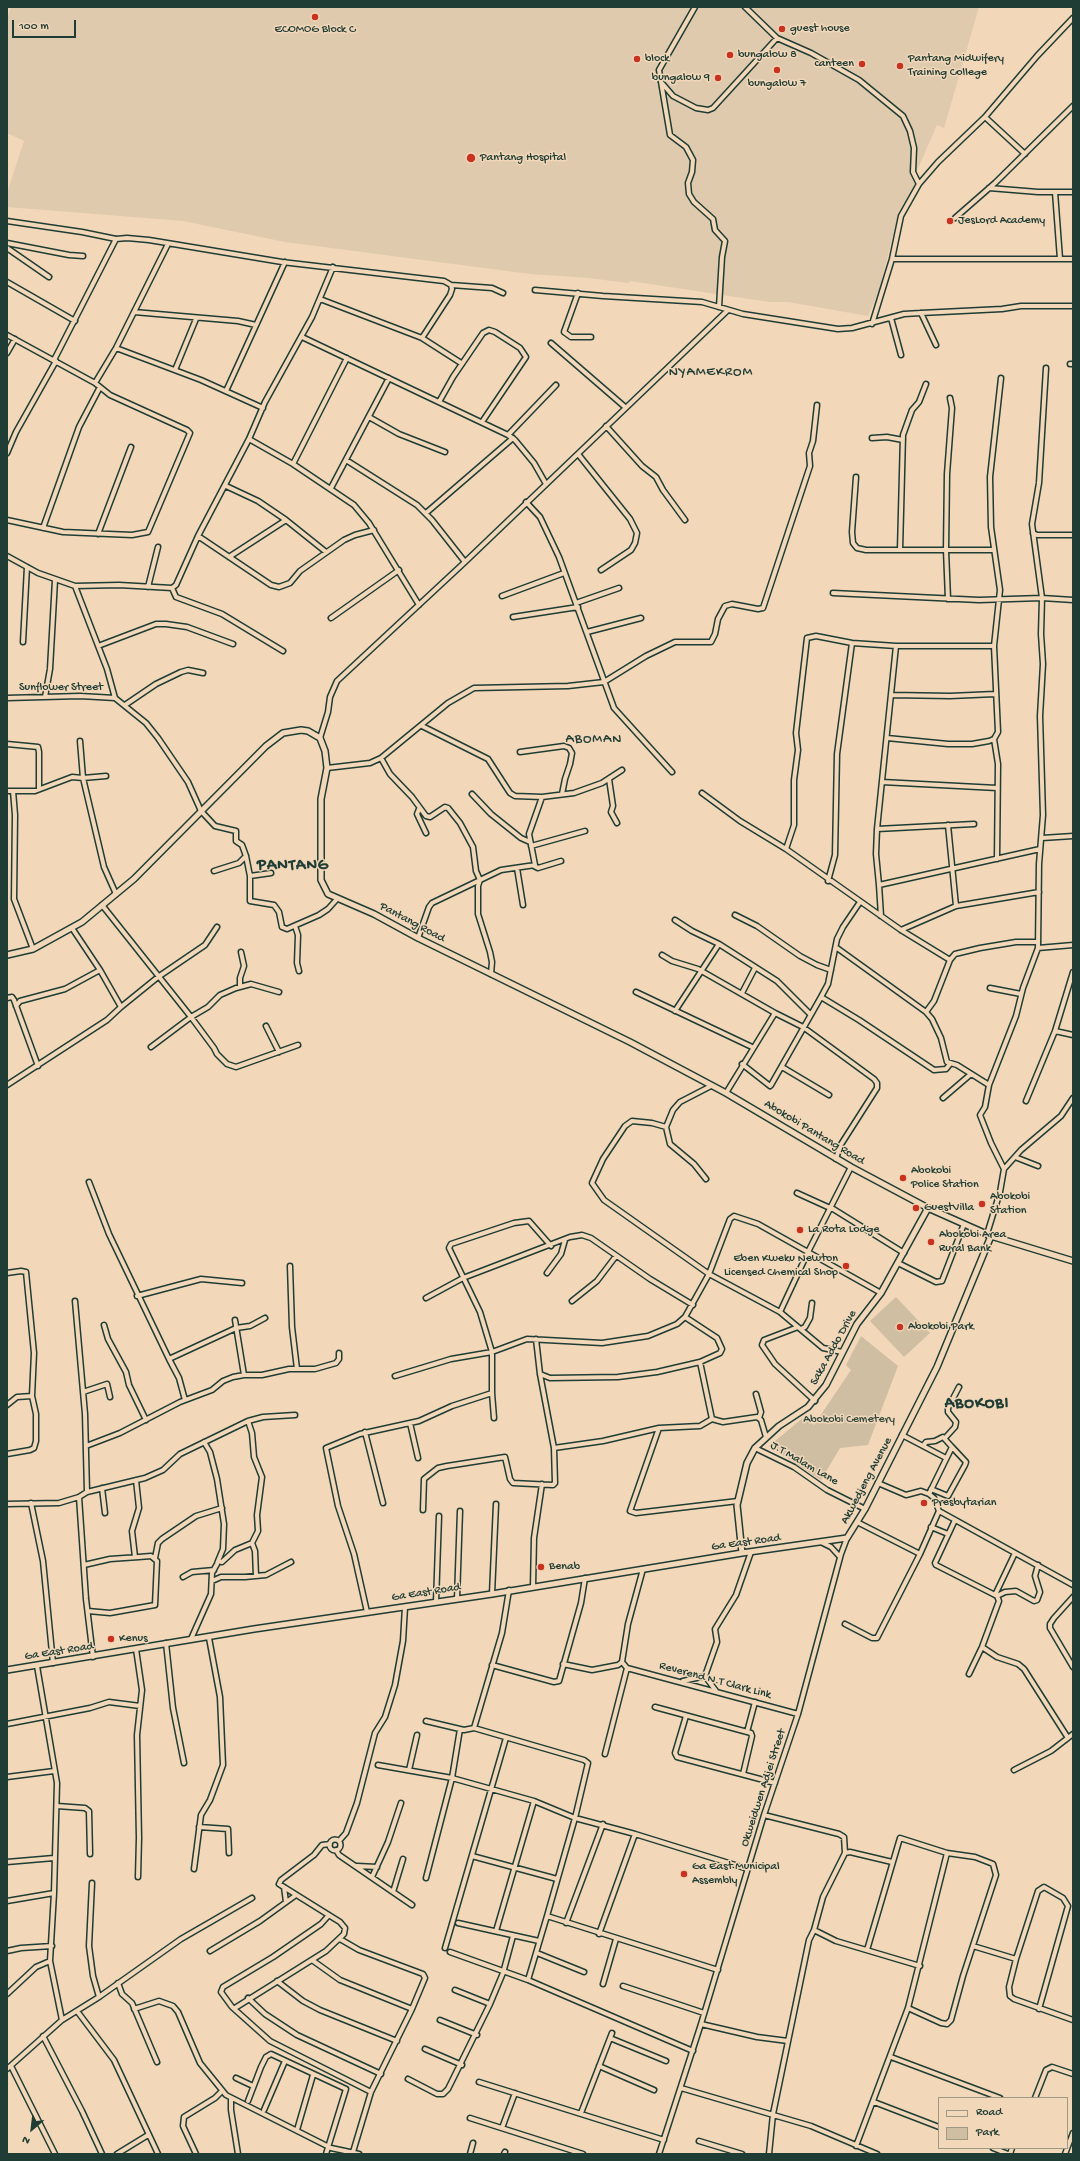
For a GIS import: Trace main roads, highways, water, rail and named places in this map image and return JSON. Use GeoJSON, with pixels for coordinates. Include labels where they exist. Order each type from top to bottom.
{"type":"FeatureCollection","features":[{"type":"Feature","properties":{"kind":"place","name":"ECOMOG Block C"},"geometry":{"type":"Point","coordinates":[315,17]}},
{"type":"Feature","properties":{"kind":"place","name":"guest house"},"geometry":{"type":"Point","coordinates":[782,29]}},
{"type":"Feature","properties":{"kind":"place","name":"bungalow 8"},"geometry":{"type":"Point","coordinates":[730,55]}},
{"type":"Feature","properties":{"kind":"place","name":"block"},"geometry":{"type":"Point","coordinates":[637,59]}},
{"type":"Feature","properties":{"kind":"place","name":"canteen"},"geometry":{"type":"Point","coordinates":[862,64]}},
{"type":"Feature","properties":{"kind":"place","name":"Pantang Midwifery Training College"},"geometry":{"type":"Point","coordinates":[900,66]}},
{"type":"Feature","properties":{"kind":"place","name":"bungalow 7"},"geometry":{"type":"Point","coordinates":[777,70]}},
{"type":"Feature","properties":{"kind":"place","name":"bungalow 9"},"geometry":{"type":"Point","coordinates":[718,78]}},
{"type":"Feature","properties":{"kind":"place","name":"Pantang Hospital"},"geometry":{"type":"Point","coordinates":[471,158]}},
{"type":"Feature","properties":{"kind":"place","name":"JesLord Academy"},"geometry":{"type":"Point","coordinates":[950,221]}},
{"type":"Feature","properties":{"kind":"place","name":"Abokobi Police Station"},"geometry":{"type":"Point","coordinates":[903,1178]}},
{"type":"Feature","properties":{"kind":"place","name":"Abokobi Station"},"geometry":{"type":"Point","coordinates":[982,1204]}},
{"type":"Feature","properties":{"kind":"place","name":"GuestVilla"},"geometry":{"type":"Point","coordinates":[916,1208]}},
{"type":"Feature","properties":{"kind":"place","name":"La Rota Lodge"},"geometry":{"type":"Point","coordinates":[800,1230]}},
{"type":"Feature","properties":{"kind":"place","name":"Abokobi Area Rural Bank"},"geometry":{"type":"Point","coordinates":[931,1242]}},
{"type":"Feature","properties":{"kind":"place","name":"Eben Kweku Newton Licensed Chemical Shop"},"geometry":{"type":"Point","coordinates":[846,1266]}},
{"type":"Feature","properties":{"kind":"place","name":"Abokobi Park"},"geometry":{"type":"Point","coordinates":[900,1327]}},
{"type":"Feature","properties":{"kind":"place","name":"Presbytarian"},"geometry":{"type":"Point","coordinates":[924,1503]}},
{"type":"Feature","properties":{"kind":"place","name":"Benab"},"geometry":{"type":"Point","coordinates":[541,1567]}},
{"type":"Feature","properties":{"kind":"place","name":"Kenus"},"geometry":{"type":"Point","coordinates":[111,1639]}},
{"type":"Feature","properties":{"kind":"place","name":"Ga East Municipal Assembly"},"geometry":{"type":"Point","coordinates":[684,1874]}},
{"type":"Feature","properties":{"kind":"district","name":"NYAMEKROM"},"geometry":{"type":"Point","coordinates":[711,373]}},
{"type":"Feature","properties":{"kind":"district","name":"ABOMAN"},"geometry":{"type":"Point","coordinates":[594,740]}},
{"type":"Feature","properties":{"kind":"district","name":"PANTANG"},"geometry":{"type":"Point","coordinates":[293,867]}},
{"type":"Feature","properties":{"kind":"district","name":"ABOKOBI"},"geometry":{"type":"Point","coordinates":[977,1405]}},
{"type":"Feature","properties":{"kind":"park label","name":"Abokobi Cemetery"},"geometry":{"type":"Point","coordinates":[849,1420]}}]}
